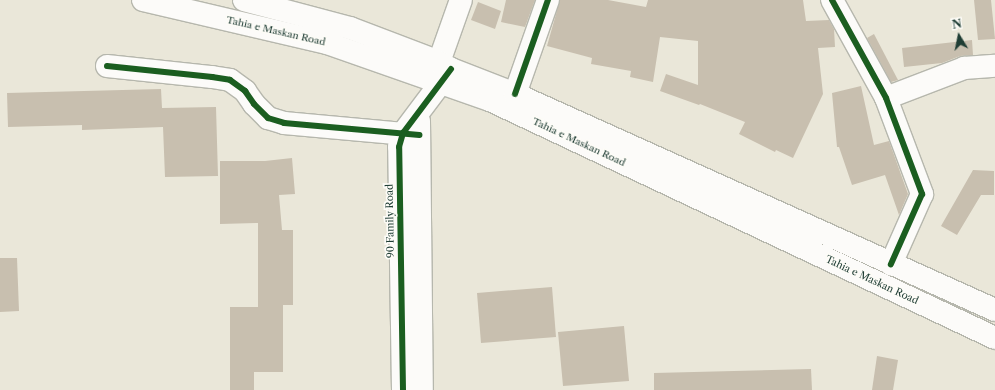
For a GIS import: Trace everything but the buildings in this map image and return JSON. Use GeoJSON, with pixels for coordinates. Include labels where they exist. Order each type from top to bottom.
{"type":"FeatureCollection","features":[{"type":"Feature","properties":{"kind":"main road","name":"Tahia e Maskan Road"},"geometry":{"type":"LineString","coordinates":[[144,0],[443,71],[515,94],[995,310]]}},
{"type":"Feature","properties":{"kind":"main road","name":"Tahia e Maskan Road"},"geometry":{"type":"LineString","coordinates":[[244,0],[350,28],[443,71],[490,100],[995,338]]}},
{"type":"Feature","properties":{"kind":"main road","name":"90 Family Road"},"geometry":{"type":"LineString","coordinates":[[403,390],[399,147],[411,134],[419,110],[443,71],[461,0]]}},
{"type":"Feature","properties":{"kind":"main road"},"geometry":{"type":"LineString","coordinates":[[515,94],[548,0]]}},
{"type":"Feature","properties":{"kind":"main road"},"geometry":{"type":"LineString","coordinates":[[832,0],[886,98],[922,194],[891,264]]}},
{"type":"Feature","properties":{"kind":"main road"},"geometry":{"type":"LineString","coordinates":[[107,66],[230,80],[245,91],[254,104],[268,118],[284,123],[411,134],[422,390]]}},
{"type":"Feature","properties":{"kind":"main road"},"geometry":{"type":"LineString","coordinates":[[886,98],[964,68],[995,66]]}},
{"type":"Feature","properties":{"kind":"cycle path"},"geometry":{"type":"LineString","coordinates":[[515,94],[548,0]]}},
{"type":"Feature","properties":{"kind":"cycle path"},"geometry":{"type":"LineString","coordinates":[[832,0],[886,98],[922,194],[891,264]]}},
{"type":"Feature","properties":{"kind":"cycle path"},"geometry":{"type":"LineString","coordinates":[[107,66],[230,80],[245,91],[254,104],[268,118],[284,123],[419,135]]}},
{"type":"Feature","properties":{"kind":"cycle path"},"geometry":{"type":"LineString","coordinates":[[403,390],[399,147],[403,133],[451,69]]}}]}
